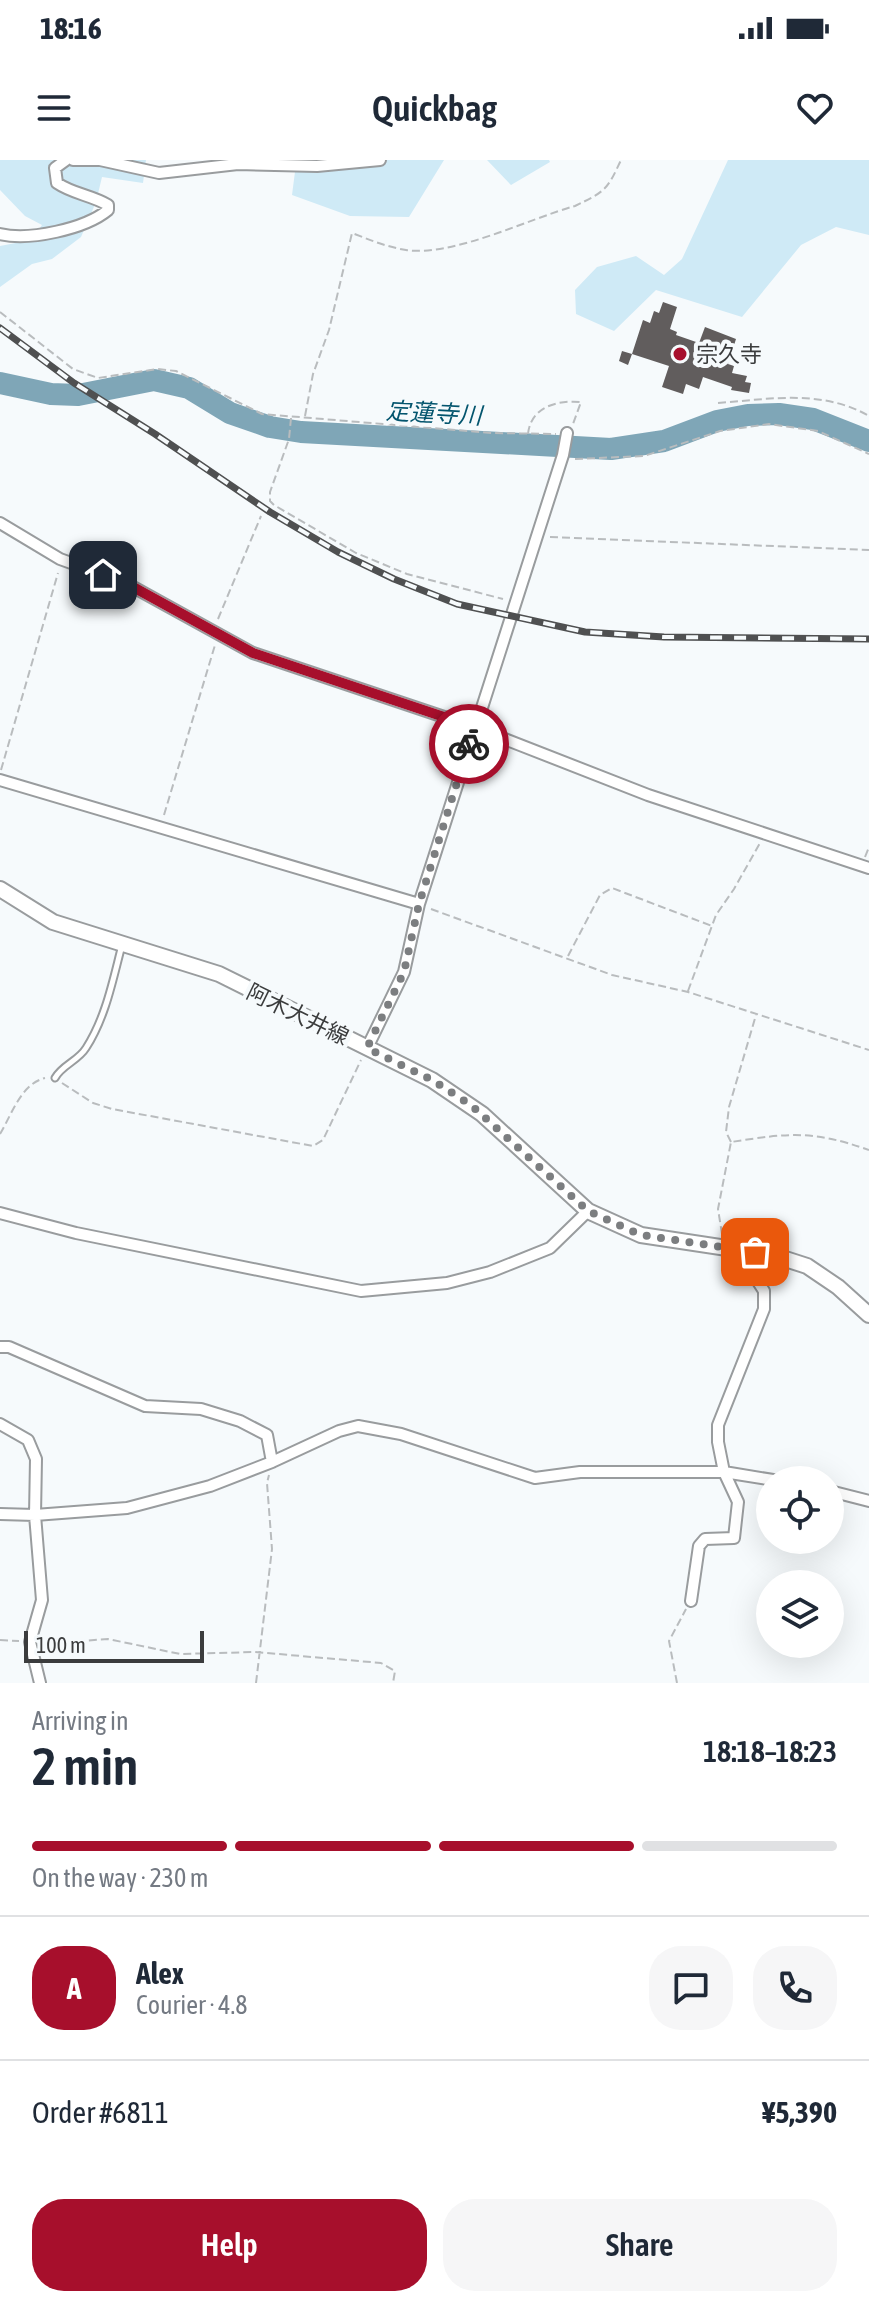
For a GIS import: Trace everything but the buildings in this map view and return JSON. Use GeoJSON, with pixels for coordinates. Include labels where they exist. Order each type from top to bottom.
{"type":"FeatureCollection","features":[{"type":"Feature","properties":{"kind":"main road","name":"阿木大井線"},"geometry":{"type":"LineString","coordinates":[[0,889],[53,922],[219,974],[432,1080],[471,1105],[588,1211],[641,1235],[773,1255],[807,1266],[838,1287],[869,1315]]}},
{"type":"Feature","properties":{"kind":"street"},"geometry":{"type":"LineString","coordinates":[[0,234],[41,235],[65,229],[108,210],[108,205],[102,201],[67,190],[57,183],[55,168],[66,160]]}},
{"type":"Feature","properties":{"kind":"street"},"geometry":{"type":"LineString","coordinates":[[73,160],[100,160],[159,173],[238,164],[317,166],[380,160]]}},
{"type":"Feature","properties":{"kind":"street"},"geometry":{"type":"LineString","coordinates":[[367,1048],[404,972],[419,904],[562,457],[567,433]]}},
{"type":"Feature","properties":{"kind":"street"},"geometry":{"type":"LineString","coordinates":[[0,523],[62,560],[124,582],[253,653],[474,727],[648,795],[869,868]]}},
{"type":"Feature","properties":{"kind":"street"},"geometry":{"type":"LineString","coordinates":[[0,780],[419,904]]}},
{"type":"Feature","properties":{"kind":"street"},"geometry":{"type":"LineString","coordinates":[[0,1213],[76,1233],[361,1291],[447,1283],[490,1272],[550,1248],[588,1211]]}},
{"type":"Feature","properties":{"kind":"street"},"geometry":{"type":"LineString","coordinates":[[691,1601],[699,1546],[705,1539],[734,1538],[738,1502],[724,1472],[718,1425],[764,1309],[764,1291],[730,1248]]}},
{"type":"Feature","properties":{"kind":"street"},"geometry":{"type":"LineString","coordinates":[[0,1347],[9,1347],[145,1406],[201,1409],[240,1421],[267,1435],[272,1462]]}},
{"type":"Feature","properties":{"kind":"street"},"geometry":{"type":"LineString","coordinates":[[0,1424],[28,1440],[36,1459],[35,1515],[42,1600],[30,1642],[40,1683]]}},
{"type":"Feature","properties":{"kind":"street"},"geometry":{"type":"LineString","coordinates":[[0,1514],[35,1515],[127,1508],[210,1486],[339,1431],[358,1426],[401,1434],[535,1478],[580,1472],[724,1472],[756,1477]]}},
{"type":"Feature","properties":{"kind":"street"},"geometry":{"type":"LineString","coordinates":[[844,1495],[869,1501]]}},
{"type":"Feature","properties":{"kind":"lane"},"geometry":{"type":"LineString","coordinates":[[55,1078],[90,1041],[107,1001],[122,945]]}},
{"type":"Feature","properties":{"kind":"path"},"geometry":{"type":"LineString","coordinates":[[305,417],[313,374],[329,330],[352,233],[377,243],[409,250],[457,245],[592,198],[614,178],[621,160]]}},
{"type":"Feature","properties":{"kind":"path"},"geometry":{"type":"LineString","coordinates":[[0,312],[73,369],[87,376],[98,378],[157,369],[176,371],[262,414],[528,434],[567,433],[581,402],[561,401],[545,405],[528,428],[528,434]]}},
{"type":"Feature","properties":{"kind":"path"},"geometry":{"type":"LineString","coordinates":[[718,403],[792,397],[833,400],[869,416]]}},
{"type":"Feature","properties":{"kind":"path"},"geometry":{"type":"LineString","coordinates":[[291,417],[289,439],[270,492],[270,501],[274,505],[356,553],[407,574],[516,602]]}},
{"type":"Feature","properties":{"kind":"path"},"geometry":{"type":"LineString","coordinates":[[562,457],[618,459],[644,456],[720,431],[769,424],[818,431],[869,454]]}},
{"type":"Feature","properties":{"kind":"path"},"geometry":{"type":"LineString","coordinates":[[161,828],[216,633],[261,516]]}},
{"type":"Feature","properties":{"kind":"path"},"geometry":{"type":"LineString","coordinates":[[537,536],[869,550]]}},
{"type":"Feature","properties":{"kind":"path"},"geometry":{"type":"LineString","coordinates":[[0,774],[62,560]]}},
{"type":"Feature","properties":{"kind":"path"},"geometry":{"type":"LineString","coordinates":[[688,992],[716,915],[757,851],[763,834]]}},
{"type":"Feature","properties":{"kind":"path"},"geometry":{"type":"LineString","coordinates":[[567,957],[600,895],[612,888],[712,926]]}},
{"type":"Feature","properties":{"kind":"path"},"geometry":{"type":"LineString","coordinates":[[419,904],[612,975],[688,992],[869,1050]]}},
{"type":"Feature","properties":{"kind":"path"},"geometry":{"type":"LineString","coordinates":[[730,1248],[718,1209],[731,1142],[726,1132],[729,1107],[756,1014]]}},
{"type":"Feature","properties":{"kind":"path"},"geometry":{"type":"LineString","coordinates":[[0,1134],[30,1084],[55,1078],[93,1103],[112,1109],[313,1146],[323,1140],[367,1048]]}},
{"type":"Feature","properties":{"kind":"path"},"geometry":{"type":"LineString","coordinates":[[731,1142],[803,1134],[843,1141],[869,1150]]}},
{"type":"Feature","properties":{"kind":"path"},"geometry":{"type":"LineString","coordinates":[[256,1683],[272,1549],[267,1483],[272,1462]]}},
{"type":"Feature","properties":{"kind":"path"},"geometry":{"type":"LineString","coordinates":[[677,1683],[669,1641],[691,1601]]}},
{"type":"Feature","properties":{"kind":"path"},"geometry":{"type":"LineString","coordinates":[[0,1640],[44,1645],[108,1639],[180,1654],[255,1652],[381,1663],[395,1671],[393,1683]]}},
{"type":"Feature","properties":{"kind":"shaded area"},"geometry":{"type":"Polygon","coordinates":[[[0,160],[146,160],[143,183],[102,177],[96,202],[81,237],[52,259],[32,264],[0,287],[0,246],[31,240],[42,225],[25,216],[0,190],[0,160]]]}},
{"type":"Feature","properties":{"kind":"shaded area"},"geometry":{"type":"Polygon","coordinates":[[[292,160],[444,160],[409,217],[350,216],[292,195],[296,164],[292,160]]]}},
{"type":"Feature","properties":{"kind":"shaded area"},"geometry":{"type":"Polygon","coordinates":[[[487,160],[549,160],[550,162],[511,185],[487,160]]]}},
{"type":"Feature","properties":{"kind":"shaded area"},"geometry":{"type":"Polygon","coordinates":[[[728,160],[869,160],[869,235],[836,227],[801,245],[742,317],[656,290],[614,331],[576,314],[575,290],[597,267],[636,256],[664,275],[682,259],[728,160]]]}},
{"type":"Feature","properties":{"kind":"waterway","name":"定蓮寺川"},"geometry":{"type":"LineString","coordinates":[[0,383],[51,394],[78,395],[154,380],[189,388],[230,413],[270,427],[301,432],[611,449],[664,441],[717,421],[748,415],[779,414],[813,419],[869,441]]}},
{"type":"Feature","properties":{"kind":"railway"},"geometry":{"type":"LineString","coordinates":[[0,328],[74,383],[270,512],[338,552],[457,604],[585,632],[664,637],[869,639]]}},
{"type":"Feature","properties":{"kind":"way so far"},"geometry":{"type":"LineString","coordinates":[[469,744],[419,904],[404,972],[367,1048],[432,1080],[471,1105],[588,1211],[641,1235],[755,1252]]}},
{"type":"Feature","properties":{"kind":"place","name":"宗久寺"},"geometry":{"type":"Point","coordinates":[680,354]}},
{"type":"Feature","properties":{"kind":"route"},"geometry":{"type":"LineString","coordinates":[[103,575],[124,582],[253,653],[474,727],[469,744]]}}]}
